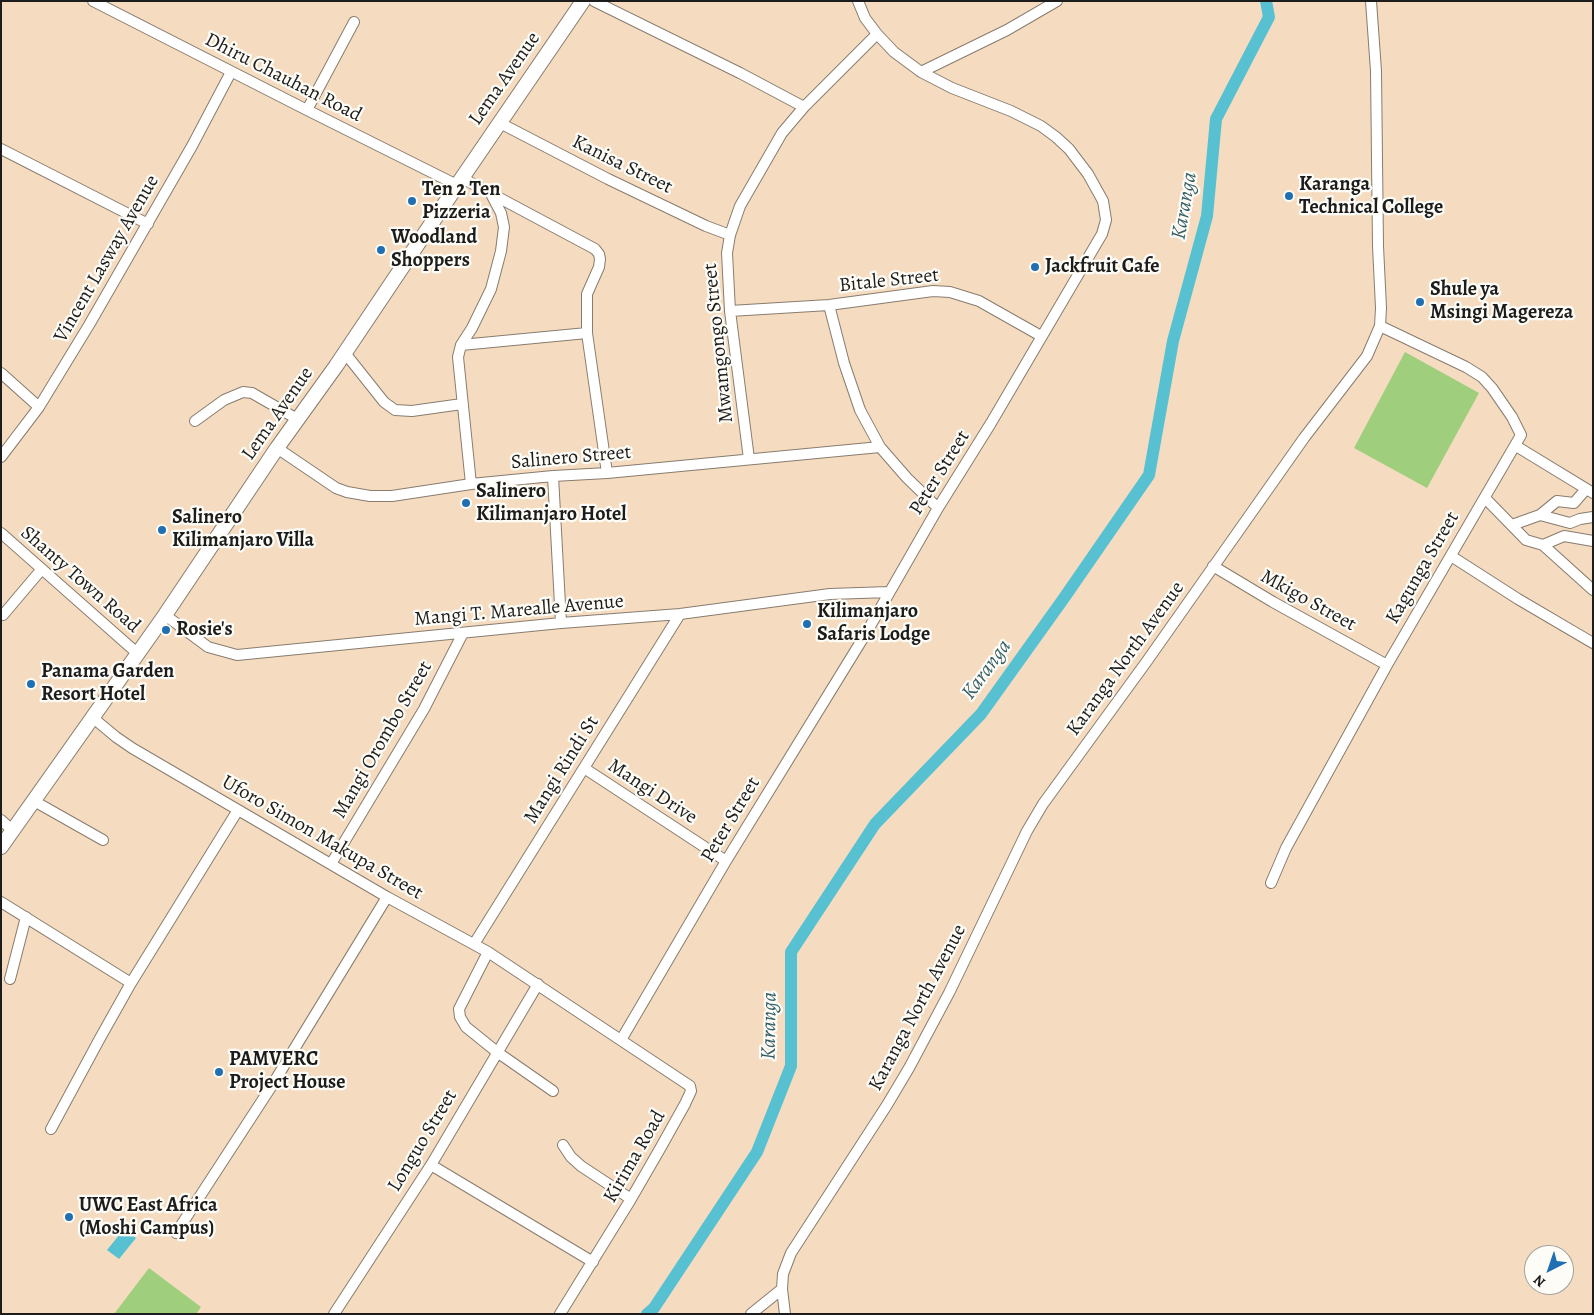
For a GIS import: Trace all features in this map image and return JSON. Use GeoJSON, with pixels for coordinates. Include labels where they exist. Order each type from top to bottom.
{"type":"FeatureCollection","features":[{"type":"Feature","properties":{"kind":"main road","name":"Lema Avenue"},"geometry":{"type":"LineString","coordinates":[[1,847],[165,615],[277,448],[299,420],[345,353],[459,181],[584,1]]}},
{"type":"Feature","properties":{"kind":"street","name":"Dhiru Chauhan Road"},"geometry":{"type":"LineString","coordinates":[[93,1],[307,110],[491,194],[595,249],[600,259],[599,267],[587,294],[587,333]]}},
{"type":"Feature","properties":{"kind":"street"},"geometry":{"type":"LineString","coordinates":[[594,1],[740,73],[804,107]]}},
{"type":"Feature","properties":{"kind":"street","name":"Peter Street"},"geometry":{"type":"LineString","coordinates":[[621,1040],[726,861],[860,643],[938,508],[991,424],[1102,234],[1106,220],[1103,201],[1088,174],[1069,149],[1040,126],[1011,111],[952,88],[921,72],[894,52],[877,34],[866,18],[858,1]]}},
{"type":"Feature","properties":{"kind":"street"},"geometry":{"type":"LineString","coordinates":[[921,72],[1007,30],[1057,1]]}},
{"type":"Feature","properties":{"kind":"street","name":"Karanga North Avenue"},"geometry":{"type":"LineString","coordinates":[[785,1314],[782,1289],[783,1274],[791,1253],[909,1068],[949,993],[1043,804],[1147,661],[1304,438],[1367,356],[1380,326],[1381,308],[1378,246],[1376,70],[1371,1]]}},
{"type":"Feature","properties":{"kind":"street"},"geometry":{"type":"LineString","coordinates":[[307,110],[354,22]]}},
{"type":"Feature","properties":{"kind":"street","name":"Mwamgongo Street"},"geometry":{"type":"LineString","coordinates":[[749,459],[730,311],[727,252],[730,235],[740,206],[782,133],[804,107],[877,34]]}},
{"type":"Feature","properties":{"kind":"street","name":"Vincent Lasway Avenue"},"geometry":{"type":"LineString","coordinates":[[1,458],[39,407],[89,325],[192,146],[231,72]]}},
{"type":"Feature","properties":{"kind":"street","name":"Kanisa Street"},"geometry":{"type":"LineString","coordinates":[[500,123],[608,179],[706,226],[730,235]]}},
{"type":"Feature","properties":{"kind":"street"},"geometry":{"type":"LineString","coordinates":[[1,149],[148,224]]}},
{"type":"Feature","properties":{"kind":"street"},"geometry":{"type":"LineString","coordinates":[[471,484],[458,357],[461,345],[491,289],[501,251],[504,227],[501,213],[491,194]]}},
{"type":"Feature","properties":{"kind":"street","name":"Bitale Street"},"geometry":{"type":"LineString","coordinates":[[730,311],[829,305],[914,293],[950,292],[979,301],[1042,336]]}},
{"type":"Feature","properties":{"kind":"street"},"geometry":{"type":"LineString","coordinates":[[829,305],[844,364],[860,410],[880,446],[907,478],[938,508]]}},
{"type":"Feature","properties":{"kind":"street"},"geometry":{"type":"LineString","coordinates":[[1380,326],[1466,367],[1482,377],[1492,388],[1522,435],[1516,446],[1590,491],[1574,503],[1557,501],[1540,515],[1512,525]]}},
{"type":"Feature","properties":{"kind":"street"},"geometry":{"type":"LineString","coordinates":[[461,345],[587,333],[607,473]]}},
{"type":"Feature","properties":{"kind":"street"},"geometry":{"type":"LineString","coordinates":[[345,353],[384,402],[395,410],[412,411],[462,404]]}},
{"type":"Feature","properties":{"kind":"street"},"geometry":{"type":"LineString","coordinates":[[1,373],[39,407]]}},
{"type":"Feature","properties":{"kind":"street"},"geometry":{"type":"LineString","coordinates":[[195,421],[224,400],[243,392],[252,393],[299,420]]}},
{"type":"Feature","properties":{"kind":"street","name":"Salinero Street"},"geometry":{"type":"LineString","coordinates":[[277,448],[324,480],[347,492],[370,496],[392,496],[471,484],[607,473],[880,446]]}},
{"type":"Feature","properties":{"kind":"street","name":"Kagunga Street"},"geometry":{"type":"LineString","coordinates":[[1271,883],[1286,848],[1387,664],[1516,446]]}},
{"type":"Feature","properties":{"kind":"street"},"geometry":{"type":"LineString","coordinates":[[553,476],[561,623]]}},
{"type":"Feature","properties":{"kind":"street"},"geometry":{"type":"LineString","coordinates":[[1484,498],[1526,540],[1543,545],[1593,590]]}},
{"type":"Feature","properties":{"kind":"street"},"geometry":{"type":"LineString","coordinates":[[1540,515],[1570,523],[1580,518],[1593,517]]}},
{"type":"Feature","properties":{"kind":"street","name":"Shanty Town Road"},"geometry":{"type":"LineString","coordinates":[[1,534],[6,545],[41,570],[137,653]]}},
{"type":"Feature","properties":{"kind":"street"},"geometry":{"type":"LineString","coordinates":[[1543,545],[1564,536],[1593,541]]}},
{"type":"Feature","properties":{"kind":"street"},"geometry":{"type":"LineString","coordinates":[[1451,556],[1518,599],[1593,643]]}},
{"type":"Feature","properties":{"kind":"street","name":"Mkigo Street"},"geometry":{"type":"LineString","coordinates":[[1213,566],[1273,602],[1387,664]]}},
{"type":"Feature","properties":{"kind":"street"},"geometry":{"type":"LineString","coordinates":[[3,615],[41,570]]}},
{"type":"Feature","properties":{"kind":"street","name":"Mangi T. Marealle Avenue"},"geometry":{"type":"LineString","coordinates":[[165,615],[208,648],[237,655],[561,623],[680,614],[830,594],[889,592]]}},
{"type":"Feature","properties":{"kind":"street","name":"Mangi Rindi St"},"geometry":{"type":"LineString","coordinates":[[474,944],[680,614]]}},
{"type":"Feature","properties":{"kind":"street","name":"Mangi Orombo Street"},"geometry":{"type":"LineString","coordinates":[[331,864],[424,710],[463,633]]}},
{"type":"Feature","properties":{"kind":"street","name":"Uforo Simon Makupa Street"},"geometry":{"type":"LineString","coordinates":[[92,718],[116,738],[132,748],[387,897],[488,952],[621,1040]]}},
{"type":"Feature","properties":{"kind":"street","name":"Mangi Drive"},"geometry":{"type":"LineString","coordinates":[[584,768],[726,861]]}},
{"type":"Feature","properties":{"kind":"street"},"geometry":{"type":"LineString","coordinates":[[34,801],[104,840]]}},
{"type":"Feature","properties":{"kind":"street"},"geometry":{"type":"LineString","coordinates":[[51,1129],[98,1040],[131,983],[238,810]]}},
{"type":"Feature","properties":{"kind":"street"},"geometry":{"type":"LineString","coordinates":[[1,820],[12,830]]}},
{"type":"Feature","properties":{"kind":"street"},"geometry":{"type":"LineString","coordinates":[[176,1234],[265,1096],[387,897]]}},
{"type":"Feature","properties":{"kind":"street"},"geometry":{"type":"LineString","coordinates":[[1,902],[131,983]]}},
{"type":"Feature","properties":{"kind":"street"},"geometry":{"type":"LineString","coordinates":[[10,979],[26,917]]}},
{"type":"Feature","properties":{"kind":"street"},"geometry":{"type":"LineString","coordinates":[[488,952],[459,1009],[462,1022],[496,1052],[553,1091]]}},
{"type":"Feature","properties":{"kind":"street","name":"Longuo Street"},"geometry":{"type":"LineString","coordinates":[[334,1314],[431,1165],[496,1052],[538,984]]}},
{"type":"Feature","properties":{"kind":"street","name":"Kirima Road"},"geometry":{"type":"LineString","coordinates":[[560,1314],[631,1199],[691,1091],[690,1086],[686,1083],[621,1040]]}},
{"type":"Feature","properties":{"kind":"street"},"geometry":{"type":"LineString","coordinates":[[563,1145],[571,1157],[581,1166],[631,1199]]}},
{"type":"Feature","properties":{"kind":"street"},"geometry":{"type":"LineString","coordinates":[[431,1165],[593,1262]]}},
{"type":"Feature","properties":{"kind":"street"},"geometry":{"type":"LineString","coordinates":[[752,1314],[782,1289]]}},
{"type":"Feature","properties":{"kind":"green space"},"geometry":{"type":"Polygon","coordinates":[[[1405,352],[1479,393],[1427,488],[1354,448],[1405,352]]]}},
{"type":"Feature","properties":{"kind":"green space"},"geometry":{"type":"Polygon","coordinates":[[[149,1268],[201,1307],[196,1314],[114,1314],[149,1268]]]}},
{"type":"Feature","properties":{"kind":"water"},"geometry":{"type":"Polygon","coordinates":[[[124,1229],[136,1238],[119,1259],[107,1250],[124,1229]]]}},
{"type":"Feature","properties":{"kind":"waterway","name":"Karanga"},"geometry":{"type":"LineString","coordinates":[[647,1314],[654,1308],[757,1152],[791,1066],[791,952],[875,824],[981,714],[1149,475],[1173,341],[1207,216],[1216,119],[1269,17],[1266,1]]}},
{"type":"Feature","properties":{"kind":"place","name":"Karanga Technical College"},"geometry":{"type":"Point","coordinates":[1289,196]}},
{"type":"Feature","properties":{"kind":"place","name":"Ten 2 Ten Pizzeria"},"geometry":{"type":"Point","coordinates":[412,201]}},
{"type":"Feature","properties":{"kind":"place","name":"Woodland Shoppers"},"geometry":{"type":"Point","coordinates":[381,250]}},
{"type":"Feature","properties":{"kind":"place","name":"Jackfruit Cafe"},"geometry":{"type":"Point","coordinates":[1035,267]}},
{"type":"Feature","properties":{"kind":"place","name":"Shule ya Msingi Magereza"},"geometry":{"type":"Point","coordinates":[1420,302]}},
{"type":"Feature","properties":{"kind":"place","name":"Salinero Kilimanjaro Hotel"},"geometry":{"type":"Point","coordinates":[466,503]}},
{"type":"Feature","properties":{"kind":"place","name":"Salinero Kilimanjaro Villa"},"geometry":{"type":"Point","coordinates":[162,530]}},
{"type":"Feature","properties":{"kind":"place","name":"Kilimanjaro Safaris Lodge"},"geometry":{"type":"Point","coordinates":[807,624]}},
{"type":"Feature","properties":{"kind":"place","name":"Rosie's"},"geometry":{"type":"Point","coordinates":[166,630]}},
{"type":"Feature","properties":{"kind":"place","name":"Panama Garden Resort Hotel"},"geometry":{"type":"Point","coordinates":[31,684]}},
{"type":"Feature","properties":{"kind":"place","name":"PAMVERC Project House"},"geometry":{"type":"Point","coordinates":[219,1072]}},
{"type":"Feature","properties":{"kind":"place","name":"UWC East Africa (Moshi Campus)"},"geometry":{"type":"Point","coordinates":[69,1217]}}]}
